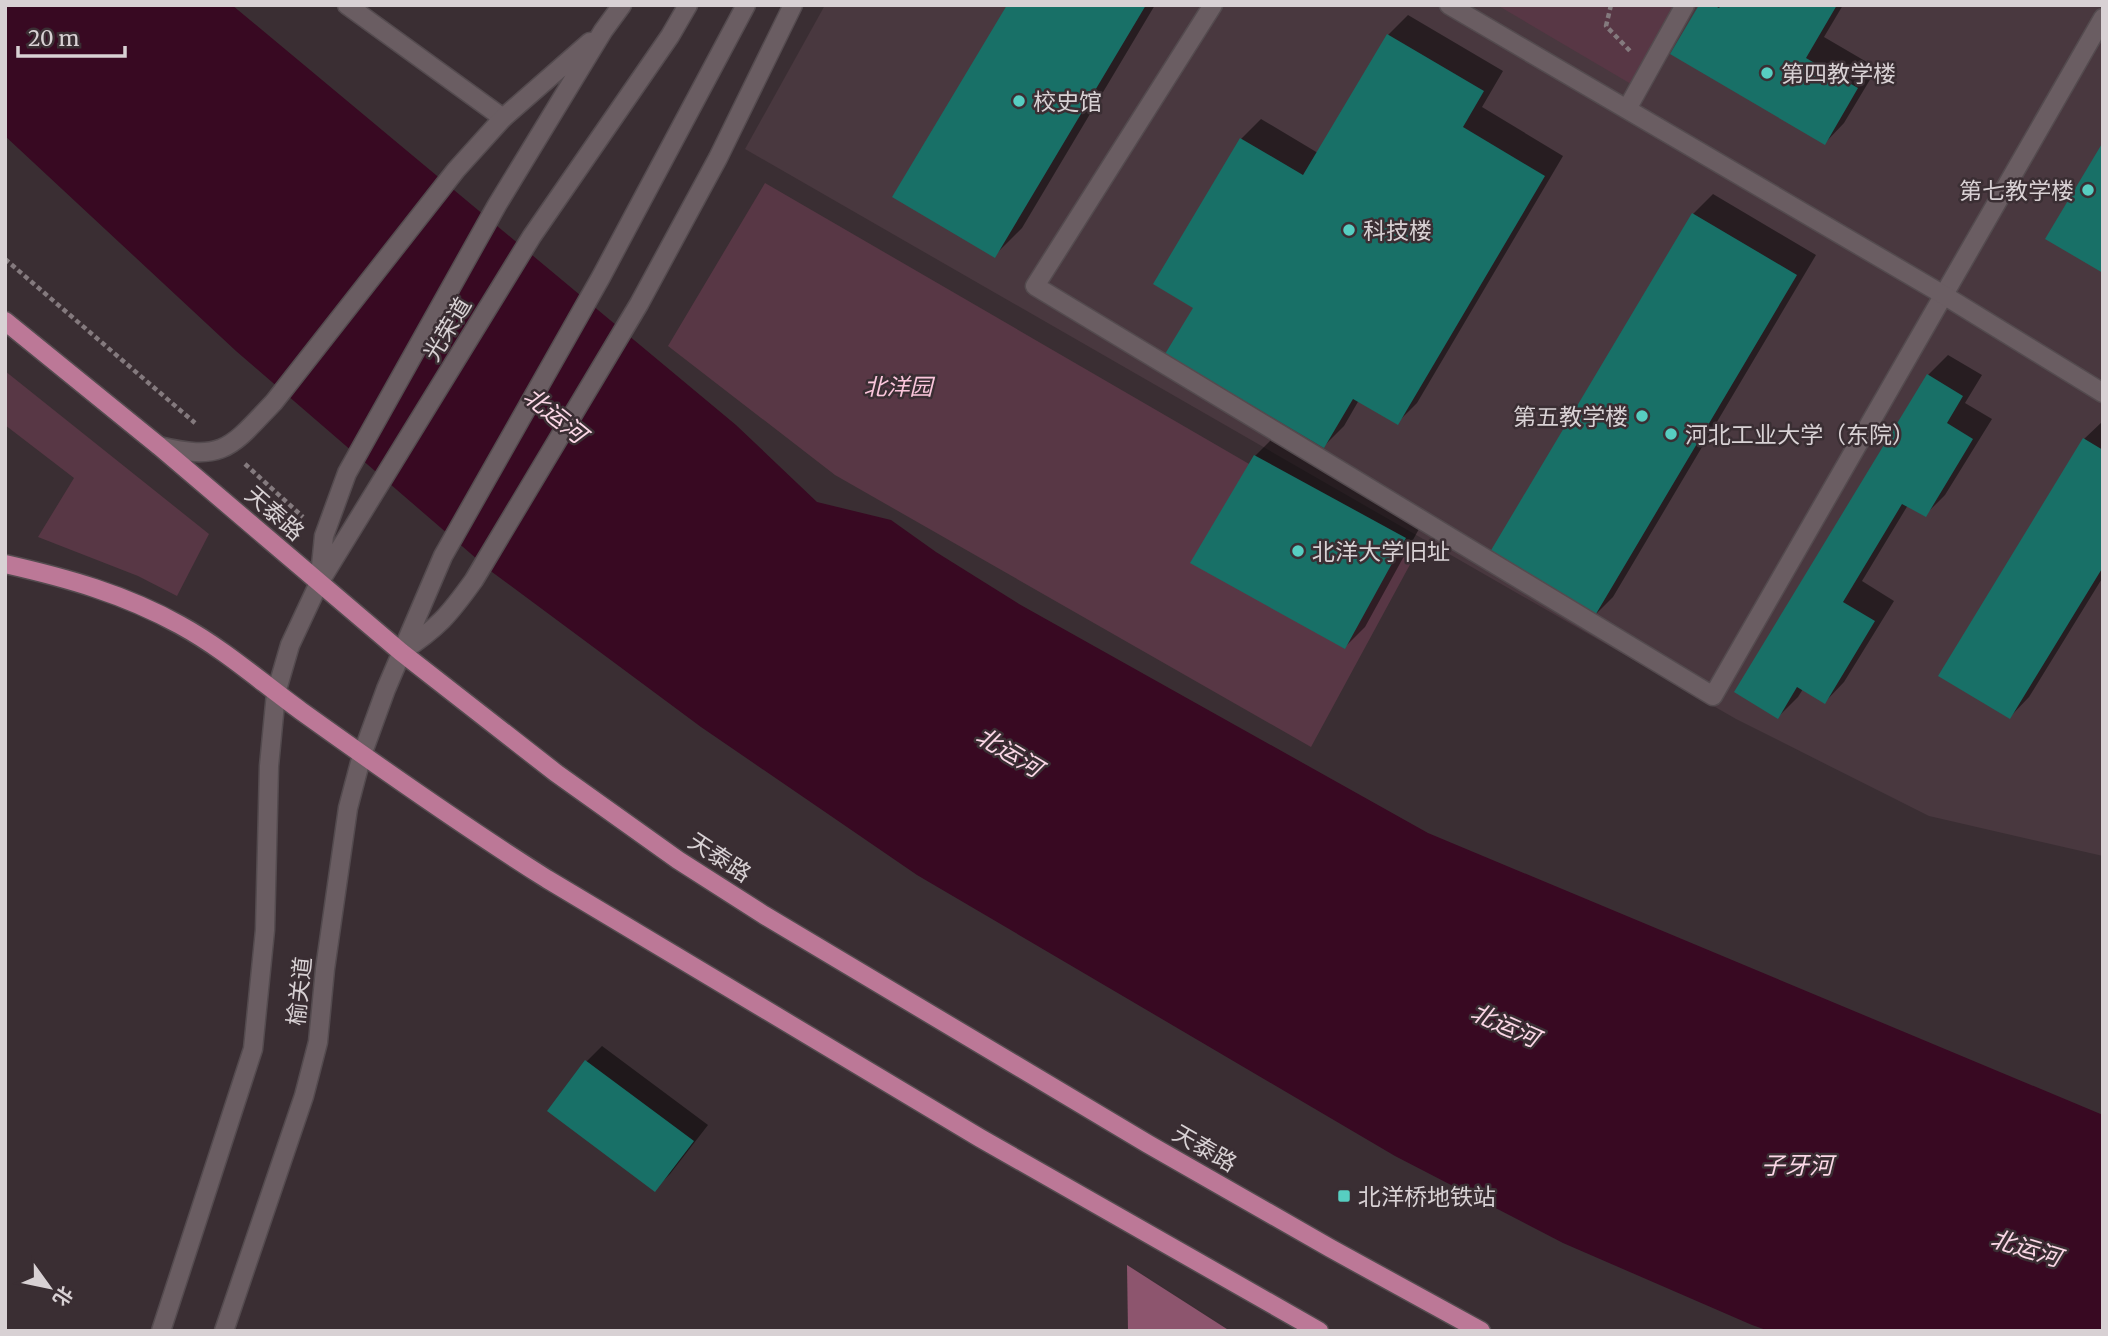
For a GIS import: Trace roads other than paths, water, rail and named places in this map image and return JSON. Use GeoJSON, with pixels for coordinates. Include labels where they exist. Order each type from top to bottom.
{"type":"FeatureCollection","features":[{"type":"Feature","properties":{"kind":"main road"},"geometry":{"type":"LineString","coordinates":[[347,5],[503,118]]}},
{"type":"Feature","properties":{"kind":"main road"},"geometry":{"type":"LineString","coordinates":[[319,583],[324,536],[348,473],[497,205],[603,30],[622,5]]}},
{"type":"Feature","properties":{"kind":"main road","name":"光荣道"},"geometry":{"type":"LineString","coordinates":[[276,693],[290,645],[319,583],[532,236],[670,36],[688,5]]}},
{"type":"Feature","properties":{"kind":"main road"},"geometry":{"type":"LineString","coordinates":[[401,652],[443,556],[601,277],[746,5]]}},
{"type":"Feature","properties":{"kind":"main road"},"geometry":{"type":"LineString","coordinates":[[401,652],[432,632],[451,613],[474,580],[639,304],[718,158],[793,5]]}},
{"type":"Feature","properties":{"kind":"main road"},"geometry":{"type":"LineString","coordinates":[[1213,5],[1035,286],[1713,696],[2103,18]]}},
{"type":"Feature","properties":{"kind":"main road"},"geometry":{"type":"LineString","coordinates":[[1450,5],[1942,294],[2103,393]]}},
{"type":"Feature","properties":{"kind":"main road"},"geometry":{"type":"LineString","coordinates":[[1627,109],[1685,5]]}},
{"type":"Feature","properties":{"kind":"main road"},"geometry":{"type":"LineString","coordinates":[[159,446],[188,453],[205,453],[227,448],[274,402],[456,170],[503,118],[603,30]]}},
{"type":"Feature","properties":{"kind":"main road","name":"天泰路"},"geometry":{"type":"LineString","coordinates":[[5,321],[159,446],[401,652],[556,773],[678,860],[764,915],[1148,1144],[1480,1331]]}},
{"type":"Feature","properties":{"kind":"main road"},"geometry":{"type":"LineString","coordinates":[[5,564],[76,580],[144,607],[218,647],[276,693],[487,842],[980,1138],[1319,1331]]}},
{"type":"Feature","properties":{"kind":"main road","name":"榆关道"},"geometry":{"type":"LineString","coordinates":[[224,1331],[304,1096],[318,1042],[325,968],[348,808],[362,755],[401,652]]}},
{"type":"Feature","properties":{"kind":"main road","name":"榆关道"},"geometry":{"type":"LineString","coordinates":[[161,1331],[240,1096],[253,1049],[265,930],[268,766],[276,693]]}},
{"type":"Feature","properties":{"kind":"water","name":"子牙河"},"geometry":{"type":"Polygon","coordinates":[[[5,5],[232,5],[736,425],[817,502],[891,520],[1019,604],[1428,833],[2103,1115],[2103,1331],[1769,1331],[1752,1325],[1563,1243],[1395,1156],[917,875],[701,727],[492,572],[236,351],[5,136],[5,5]]]}},
{"type":"Feature","properties":{"kind":"place","name":"第四教学楼"},"geometry":{"type":"Point","coordinates":[1767,73]}},
{"type":"Feature","properties":{"kind":"place","name":"校史馆"},"geometry":{"type":"Point","coordinates":[1019,101]}},
{"type":"Feature","properties":{"kind":"place","name":"第七教学楼"},"geometry":{"type":"Point","coordinates":[2088,190]}},
{"type":"Feature","properties":{"kind":"place","name":"科技楼"},"geometry":{"type":"Point","coordinates":[1349,230]}},
{"type":"Feature","properties":{"kind":"place","name":"第五教学楼"},"geometry":{"type":"Point","coordinates":[1642,416]}},
{"type":"Feature","properties":{"kind":"place","name":"河北工业大学（东院）"},"geometry":{"type":"Point","coordinates":[1671,434]}},
{"type":"Feature","properties":{"kind":"place","name":"北洋大学旧址"},"geometry":{"type":"Point","coordinates":[1298,551]}},
{"type":"Feature","properties":{"kind":"place","name":"北洋桥地铁站"},"geometry":{"type":"Point","coordinates":[1344,1196]}},
{"type":"Feature","properties":{"kind":"park label","name":"北洋园"},"geometry":{"type":"Point","coordinates":[898,386]}},
{"type":"Feature","properties":{"kind":"water label","name":"北运河"},"geometry":{"type":"Point","coordinates":[555,415]}},
{"type":"Feature","properties":{"kind":"water label","name":"北运河"},"geometry":{"type":"Point","coordinates":[1009,752]}},
{"type":"Feature","properties":{"kind":"water label","name":"北运河"},"geometry":{"type":"Point","coordinates":[1505,1025]}},
{"type":"Feature","properties":{"kind":"water label","name":"北运河"},"geometry":{"type":"Point","coordinates":[2026,1248]}}]}
